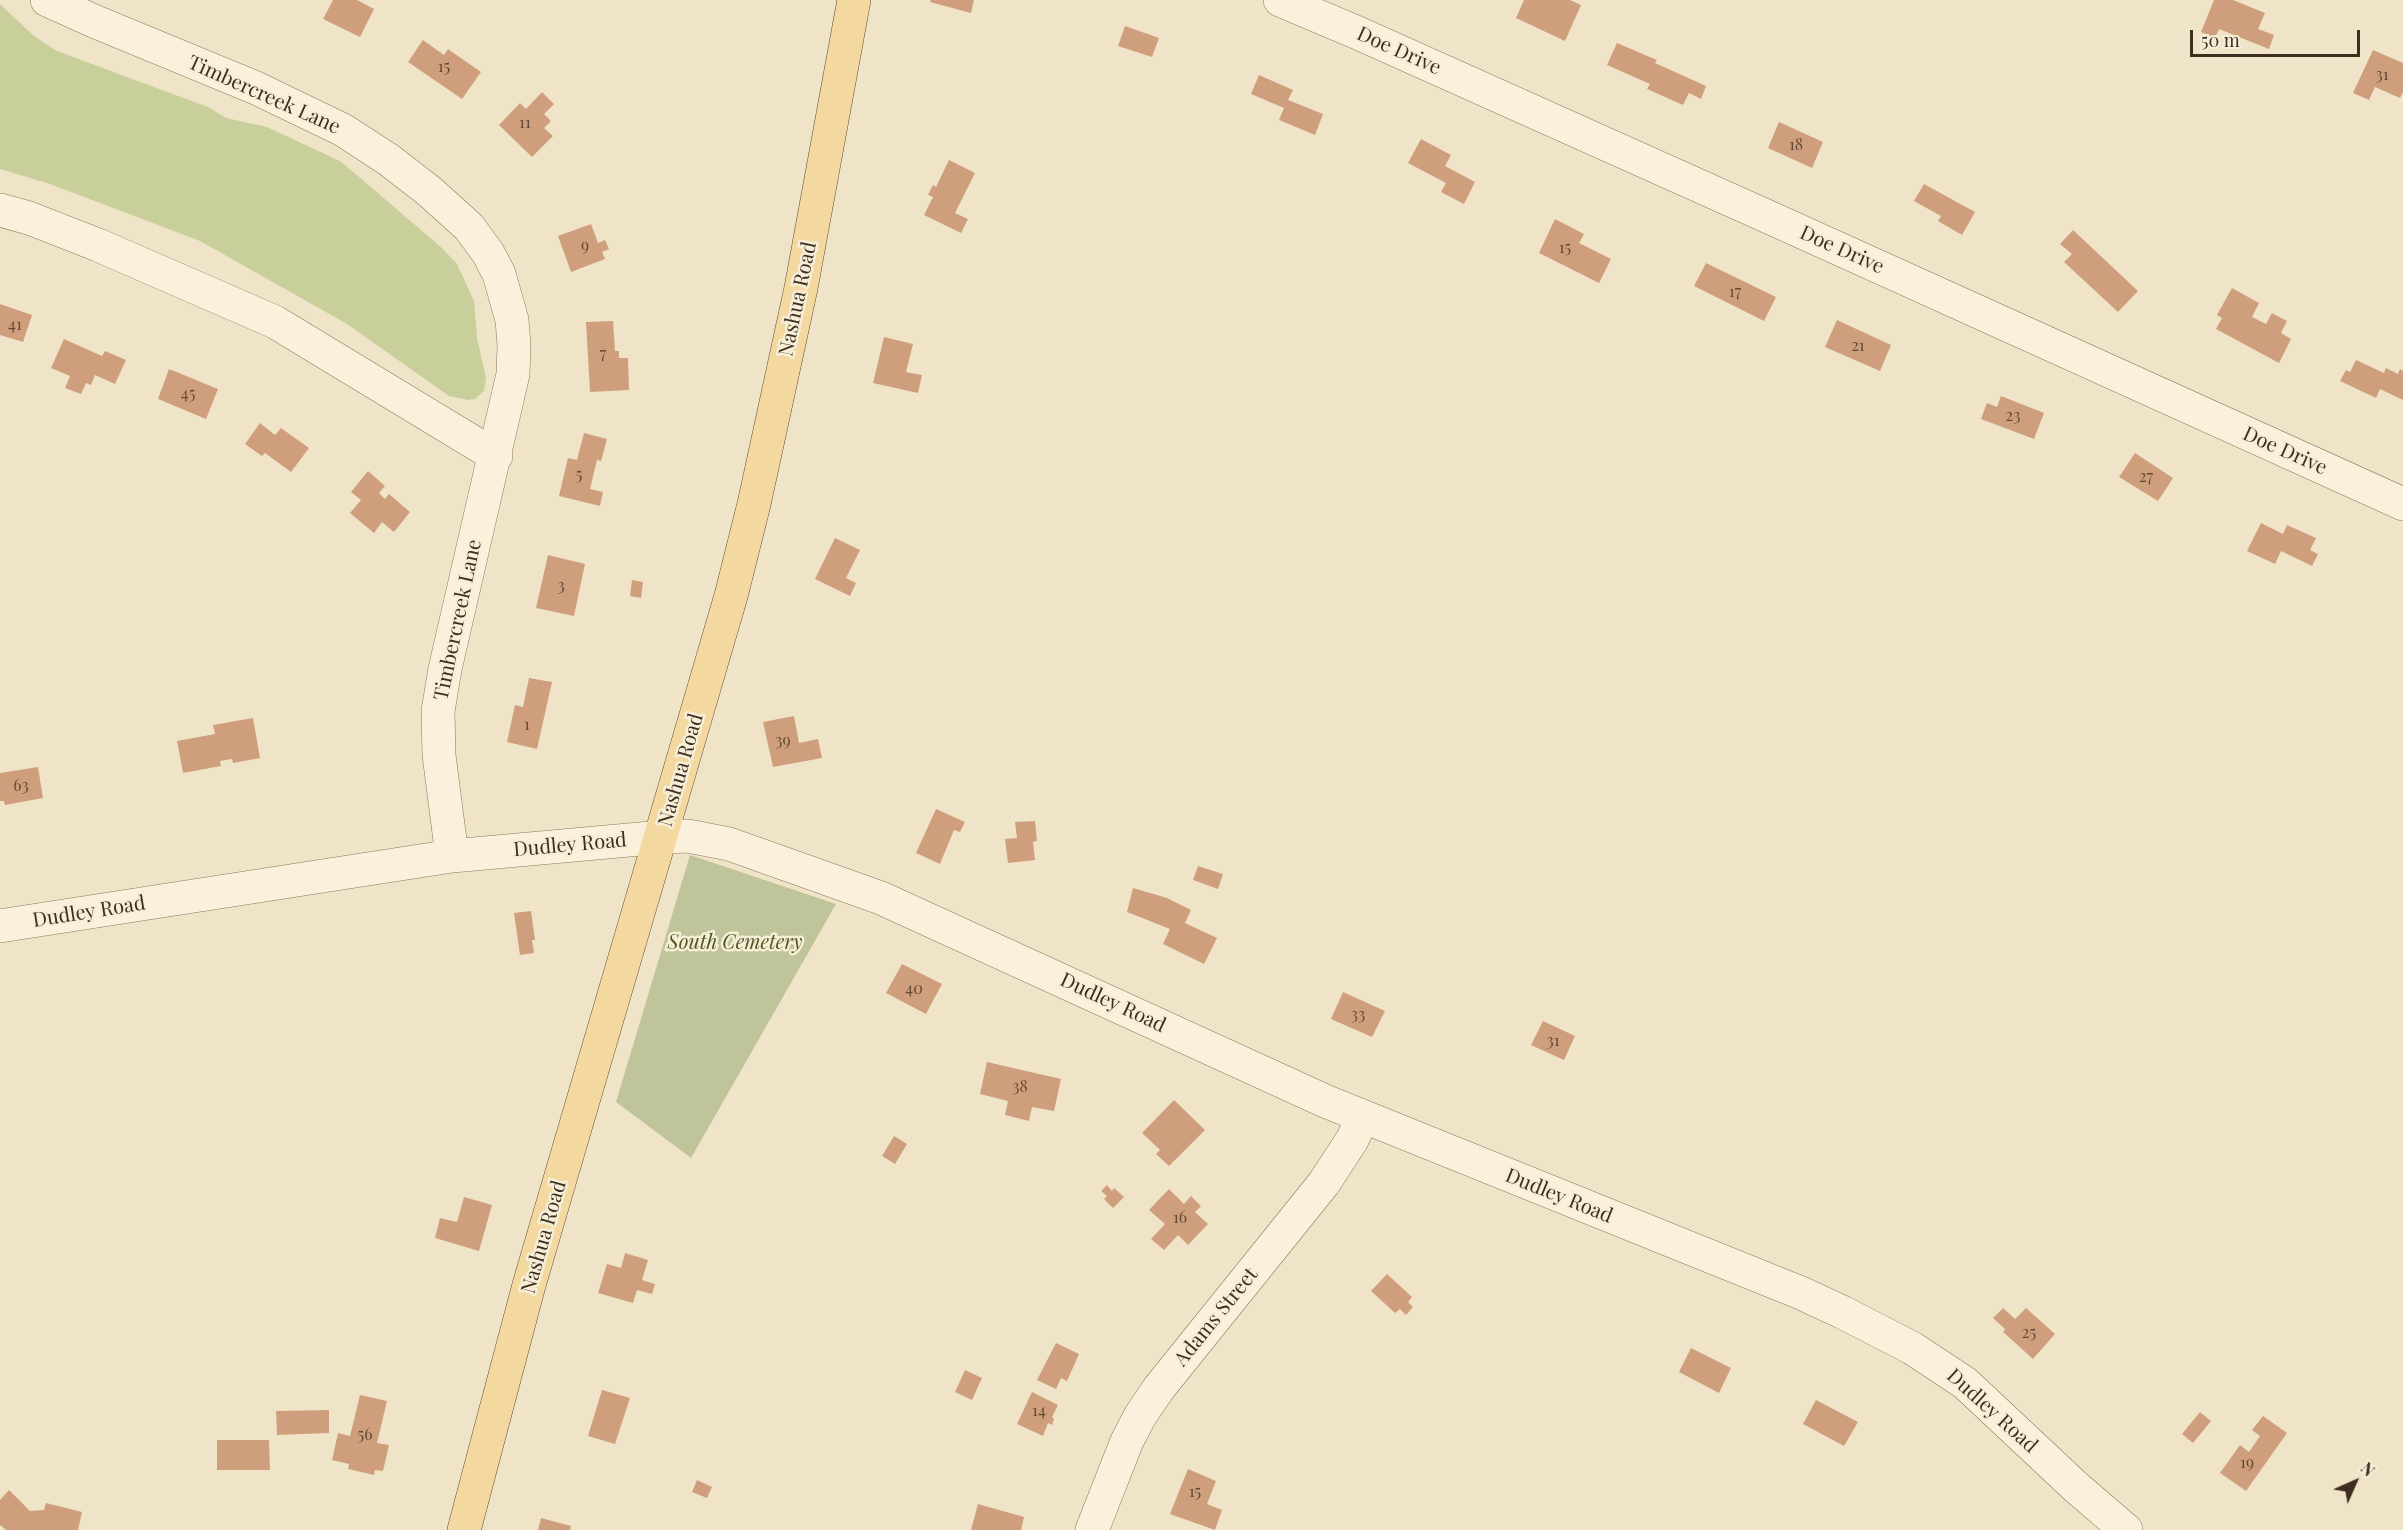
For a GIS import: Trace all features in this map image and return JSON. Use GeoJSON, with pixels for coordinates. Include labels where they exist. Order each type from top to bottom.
{"type":"FeatureCollection","features":[{"type":"Feature","properties":{"kind":"main road","name":"Nashua Road"},"geometry":{"type":"LineString","coordinates":[[464,1530],[529,1285],[731,596],[754,504],[803,277],[854,0]]}},
{"type":"Feature","properties":{"kind":"street","name":"Timbercreek Lane"},"geometry":{"type":"LineString","coordinates":[[47,0],[256,88],[343,130],[405,172],[469,227],[488,253],[499,274],[512,320],[513,374],[440,699],[439,755],[452,856]]}},
{"type":"Feature","properties":{"kind":"street","name":"Doe Drive"},"geometry":{"type":"LineString","coordinates":[[1280,0],[1773,219],[2403,504]]}},
{"type":"Feature","properties":{"kind":"street"},"geometry":{"type":"LineString","coordinates":[[0,210],[29,218],[98,245],[275,322],[495,456]]}},
{"type":"Feature","properties":{"kind":"street","name":"Dudley Road"},"geometry":{"type":"LineString","coordinates":[[0,926],[452,856],[662,837],[688,836],[729,844],[881,898],[1056,976],[1281,1082],[1801,1293],[1912,1348],[1965,1383],[2077,1488],[2126,1530]]}},
{"type":"Feature","properties":{"kind":"street","name":"Adams Street"},"geometry":{"type":"LineString","coordinates":[[1092,1530],[1127,1441],[1140,1416],[1159,1388],[1324,1183],[1352,1140],[1363,1117]]}},
{"type":"Feature","properties":{"kind":"green space"},"geometry":{"type":"Polygon","coordinates":[[[0,4],[34,36],[57,51],[208,107],[226,118],[267,127],[340,161],[442,248],[457,264],[474,301],[477,338],[486,378],[484,391],[475,399],[468,400],[449,396],[347,324],[200,241],[50,184],[0,169],[0,4]]]}},
{"type":"Feature","properties":{"kind":"green space","name":"South Cemetery"},"geometry":{"type":"Polygon","coordinates":[[[690,855],[836,904],[691,1158],[616,1102],[690,855]]]}},
{"type":"Feature","properties":{"kind":"building"},"geometry":{"type":"Polygon","coordinates":[[[333,0],[357,0],[374,9],[360,37],[323,19],[333,0]]]}},
{"type":"Feature","properties":{"kind":"building"},"geometry":{"type":"Polygon","coordinates":[[[931,0],[974,0],[971,13],[930,2],[931,0]]]}},
{"type":"Feature","properties":{"kind":"building"},"geometry":{"type":"Polygon","coordinates":[[[1524,0],[1570,0],[1581,5],[1565,41],[1516,18],[1524,0]]]}},
{"type":"Feature","properties":{"kind":"building"},"geometry":{"type":"Polygon","coordinates":[[[2214,0],[2233,0],[2265,13],[2258,29],[2274,35],[2269,49],[2219,29],[2215,38],[2201,32],[2214,0]]]}},
{"type":"Feature","properties":{"kind":"building"},"geometry":{"type":"Polygon","coordinates":[[[1125,26],[1159,38],[1152,57],[1118,46],[1125,26]]]}},
{"type":"Feature","properties":{"kind":"building"},"geometry":{"type":"Polygon","coordinates":[[[423,40],[444,55],[448,49],[481,72],[462,99],[408,62],[423,40]]]}},
{"type":"Feature","properties":{"kind":"building"},"geometry":{"type":"Polygon","coordinates":[[[1617,43],[1657,60],[1655,63],[1706,86],[1701,99],[1689,93],[1683,105],[1647,89],[1650,84],[1607,65],[1617,43]]]}},
{"type":"Feature","properties":{"kind":"building"},"geometry":{"type":"Polygon","coordinates":[[[2373,50],[2403,63],[2403,92],[2400,98],[2375,87],[2369,100],[2353,93],[2373,50]]]}},
{"type":"Feature","properties":{"kind":"building"},"geometry":{"type":"Polygon","coordinates":[[[1259,75],[1293,90],[1288,100],[1323,114],[1315,135],[1279,120],[1284,108],[1251,94],[1259,75]]]}},
{"type":"Feature","properties":{"kind":"building"},"geometry":{"type":"Polygon","coordinates":[[[542,92],[554,104],[544,114],[551,121],[544,128],[553,136],[532,157],[499,125],[520,103],[526,109],[542,92]]]}},
{"type":"Feature","properties":{"kind":"building"},"geometry":{"type":"Polygon","coordinates":[[[1779,122],[1823,142],[1812,168],[1768,148],[1779,122]]]}},
{"type":"Feature","properties":{"kind":"building"},"geometry":{"type":"Polygon","coordinates":[[[1421,139],[1451,155],[1445,166],[1475,182],[1464,204],[1441,192],[1446,183],[1408,163],[1421,139]]]}},
{"type":"Feature","properties":{"kind":"building"},"geometry":{"type":"Polygon","coordinates":[[[949,160],[975,173],[955,213],[968,219],[961,233],[924,215],[933,197],[928,195],[933,185],[936,187],[949,160]]]}},
{"type":"Feature","properties":{"kind":"building"},"geometry":{"type":"Polygon","coordinates":[[[1924,184],[1975,212],[1962,235],[1938,221],[1941,216],[1914,201],[1924,184]]]}},
{"type":"Feature","properties":{"kind":"building"},"geometry":{"type":"Polygon","coordinates":[[[1555,219],[1584,234],[1579,243],[1611,259],[1599,283],[1539,253],[1555,219]]]}},
{"type":"Feature","properties":{"kind":"building"},"geometry":{"type":"Polygon","coordinates":[[[591,224],[598,243],[605,240],[609,249],[602,252],[605,259],[571,272],[558,236],[591,224]]]}},
{"type":"Feature","properties":{"kind":"building"},"geometry":{"type":"Polygon","coordinates":[[[2073,230],[2138,291],[2118,312],[2064,262],[2072,254],[2060,244],[2073,230]]]}},
{"type":"Feature","properties":{"kind":"building"},"geometry":{"type":"Polygon","coordinates":[[[1706,263],[1776,297],[1764,321],[1694,286],[1706,263]]]}},
{"type":"Feature","properties":{"kind":"building"},"geometry":{"type":"Polygon","coordinates":[[[2232,288],[2259,303],[2252,317],[2266,324],[2272,313],[2287,321],[2281,333],[2291,339],[2279,363],[2216,329],[2222,318],[2217,315],[2232,288]]]}},
{"type":"Feature","properties":{"kind":"building"},"geometry":{"type":"Polygon","coordinates":[[[0,304],[32,315],[23,342],[0,335],[0,304]]]}},
{"type":"Feature","properties":{"kind":"building"},"geometry":{"type":"Polygon","coordinates":[[[1837,320],[1891,345],[1880,371],[1825,347],[1837,320]]]}},
{"type":"Feature","properties":{"kind":"building"},"geometry":{"type":"Polygon","coordinates":[[[613,321],[615,351],[619,351],[619,358],[628,358],[629,390],[590,392],[586,322],[613,321]]]}},
{"type":"Feature","properties":{"kind":"building"},"geometry":{"type":"Polygon","coordinates":[[[884,337],[913,344],[906,372],[922,375],[918,393],[873,383],[884,337]]]}},
{"type":"Feature","properties":{"kind":"building"},"geometry":{"type":"Polygon","coordinates":[[[64,339],[102,356],[105,351],[126,360],[115,384],[95,375],[91,385],[86,383],[81,394],[65,388],[70,376],[51,368],[64,339]]]}},
{"type":"Feature","properties":{"kind":"building"},"geometry":{"type":"Polygon","coordinates":[[[2356,360],[2384,373],[2386,368],[2398,374],[2400,369],[2403,371],[2403,400],[2380,389],[2376,398],[2340,381],[2346,370],[2350,372],[2356,360]]]}},
{"type":"Feature","properties":{"kind":"building"},"geometry":{"type":"Polygon","coordinates":[[[169,369],[218,389],[206,419],[158,399],[169,369]]]}},
{"type":"Feature","properties":{"kind":"building"},"geometry":{"type":"Polygon","coordinates":[[[2001,396],[2044,413],[2034,439],[1981,419],[1987,403],[1997,407],[2001,396]]]}},
{"type":"Feature","properties":{"kind":"building"},"geometry":{"type":"Polygon","coordinates":[[[260,423],[275,435],[281,428],[309,448],[291,472],[265,453],[262,456],[245,444],[260,423]]]}},
{"type":"Feature","properties":{"kind":"building"},"geometry":{"type":"Polygon","coordinates":[[[584,433],[607,439],[601,461],[597,460],[590,489],[603,492],[600,506],[559,496],[568,458],[577,460],[584,433]]]}},
{"type":"Feature","properties":{"kind":"building"},"geometry":{"type":"Polygon","coordinates":[[[2135,453],[2173,478],[2158,501],[2119,477],[2135,453]]]}},
{"type":"Feature","properties":{"kind":"building"},"geometry":{"type":"Polygon","coordinates":[[[368,471],[385,486],[379,493],[385,499],[389,494],[410,512],[394,532],[382,522],[374,533],[350,513],[361,500],[351,492],[368,471]]]}},
{"type":"Feature","properties":{"kind":"building"},"geometry":{"type":"Polygon","coordinates":[[[2261,523],[2283,534],[2287,525],[2316,538],[2310,550],[2318,554],[2312,566],[2281,551],[2275,564],[2247,551],[2261,523]]]}},
{"type":"Feature","properties":{"kind":"building"},"geometry":{"type":"Polygon","coordinates":[[[835,538],[860,550],[846,578],[856,583],[850,596],[815,579],[835,538]]]}},
{"type":"Feature","properties":{"kind":"building"},"geometry":{"type":"Polygon","coordinates":[[[548,555],[585,564],[574,616],[536,608],[548,555]]]}},
{"type":"Feature","properties":{"kind":"building"},"geometry":{"type":"Polygon","coordinates":[[[632,580],[643,582],[641,598],[630,596],[632,580]]]}},
{"type":"Feature","properties":{"kind":"building"},"geometry":{"type":"Polygon","coordinates":[[[529,678],[552,682],[537,749],[507,742],[515,705],[523,707],[529,678]]]}},
{"type":"Feature","properties":{"kind":"building"},"geometry":{"type":"Polygon","coordinates":[[[794,716],[799,743],[818,739],[822,758],[773,767],[763,722],[794,716]]]}},
{"type":"Feature","properties":{"kind":"building"},"geometry":{"type":"Polygon","coordinates":[[[253,718],[260,758],[233,763],[232,759],[220,761],[221,766],[183,773],[177,741],[215,734],[213,725],[253,718]]]}},
{"type":"Feature","properties":{"kind":"building"},"geometry":{"type":"Polygon","coordinates":[[[38,767],[43,798],[5,805],[4,801],[0,801],[0,773],[38,767]]]}},
{"type":"Feature","properties":{"kind":"building"},"geometry":{"type":"Polygon","coordinates":[[[936,809],[965,822],[960,832],[954,830],[940,864],[916,853],[936,809]]]}},
{"type":"Feature","properties":{"kind":"building"},"geometry":{"type":"Polygon","coordinates":[[[1035,821],[1037,841],[1033,842],[1035,860],[1008,863],[1005,839],[1017,838],[1015,822],[1035,821]]]}},
{"type":"Feature","properties":{"kind":"building"},"geometry":{"type":"Polygon","coordinates":[[[1198,866],[1223,874],[1218,889],[1193,880],[1198,866]]]}},
{"type":"Feature","properties":{"kind":"building"},"geometry":{"type":"Polygon","coordinates":[[[1133,888],[1167,898],[1191,910],[1185,923],[1217,938],[1204,964],[1163,944],[1170,929],[1127,912],[1133,888]]]}},
{"type":"Feature","properties":{"kind":"building"},"geometry":{"type":"Polygon","coordinates":[[[531,911],[535,940],[532,940],[534,953],[520,955],[514,913],[531,911]]]}},
{"type":"Feature","properties":{"kind":"building"},"geometry":{"type":"Polygon","coordinates":[[[902,964],[942,984],[926,1014],[886,993],[902,964]]]}},
{"type":"Feature","properties":{"kind":"building"},"geometry":{"type":"Polygon","coordinates":[[[1343,992],[1385,1011],[1372,1037],[1331,1019],[1343,992]]]}},
{"type":"Feature","properties":{"kind":"building"},"geometry":{"type":"Polygon","coordinates":[[[1543,1021],[1575,1036],[1564,1060],[1531,1045],[1543,1021]]]}},
{"type":"Feature","properties":{"kind":"building"},"geometry":{"type":"Polygon","coordinates":[[[987,1062],[1061,1079],[1054,1111],[1032,1107],[1029,1121],[1005,1115],[1008,1101],[980,1094],[987,1062]]]}},
{"type":"Feature","properties":{"kind":"building"},"geometry":{"type":"Polygon","coordinates":[[[1174,1100],[1205,1130],[1169,1166],[1156,1154],[1160,1150],[1142,1133],[1174,1100]]]}},
{"type":"Feature","properties":{"kind":"building"},"geometry":{"type":"Polygon","coordinates":[[[894,1136],[907,1144],[895,1164],[882,1156],[894,1136]]]}},
{"type":"Feature","properties":{"kind":"building"},"geometry":{"type":"Polygon","coordinates":[[[1107,1185],[1112,1191],[1114,1188],[1124,1197],[1113,1208],[1104,1199],[1107,1196],[1101,1191],[1107,1185]]]}},
{"type":"Feature","properties":{"kind":"building"},"geometry":{"type":"Polygon","coordinates":[[[1169,1189],[1184,1204],[1191,1196],[1201,1206],[1195,1212],[1208,1224],[1188,1245],[1178,1235],[1164,1250],[1151,1239],[1165,1224],[1149,1210],[1169,1189]]]}},
{"type":"Feature","properties":{"kind":"building"},"geometry":{"type":"Polygon","coordinates":[[[464,1197],[492,1205],[479,1251],[435,1238],[440,1218],[457,1222],[464,1197]]]}},
{"type":"Feature","properties":{"kind":"building"},"geometry":{"type":"Polygon","coordinates":[[[625,1253],[648,1260],[642,1280],[655,1284],[652,1294],[637,1290],[633,1303],[598,1293],[607,1264],[621,1268],[625,1253]]]}},
{"type":"Feature","properties":{"kind":"building"},"geometry":{"type":"Polygon","coordinates":[[[1387,1274],[1412,1297],[1408,1302],[1413,1307],[1406,1315],[1400,1309],[1395,1313],[1371,1291],[1387,1274]]]}},
{"type":"Feature","properties":{"kind":"building"},"geometry":{"type":"Polygon","coordinates":[[[2003,1308],[2015,1319],[2026,1308],[2055,1334],[2033,1359],[2003,1332],[2005,1329],[1993,1318],[2003,1308]]]}},
{"type":"Feature","properties":{"kind":"building"},"geometry":{"type":"Polygon","coordinates":[[[1056,1343],[1079,1354],[1067,1381],[1061,1378],[1056,1389],[1037,1380],[1056,1343]]]}},
{"type":"Feature","properties":{"kind":"building"},"geometry":{"type":"Polygon","coordinates":[[[1691,1348],[1731,1368],[1719,1393],[1679,1372],[1691,1348]]]}},
{"type":"Feature","properties":{"kind":"building"},"geometry":{"type":"Polygon","coordinates":[[[965,1370],[982,1378],[972,1400],[955,1392],[965,1370]]]}},
{"type":"Feature","properties":{"kind":"building"},"geometry":{"type":"Polygon","coordinates":[[[602,1390],[630,1398],[615,1444],[588,1436],[602,1390]]]}},
{"type":"Feature","properties":{"kind":"building"},"geometry":{"type":"Polygon","coordinates":[[[1032,1392],[1058,1405],[1052,1417],[1054,1419],[1052,1425],[1048,1423],[1043,1436],[1017,1424],[1032,1392]]]}},
{"type":"Feature","properties":{"kind":"building"},"geometry":{"type":"Polygon","coordinates":[[[360,1395],[387,1401],[377,1443],[389,1445],[383,1471],[375,1470],[374,1475],[348,1469],[349,1464],[332,1460],[338,1433],[350,1436],[360,1395]]]}},
{"type":"Feature","properties":{"kind":"building"},"geometry":{"type":"Polygon","coordinates":[[[1816,1400],[1858,1422],[1844,1446],[1803,1424],[1816,1400]]]}},
{"type":"Feature","properties":{"kind":"building"},"geometry":{"type":"Polygon","coordinates":[[[329,1410],[329,1433],[277,1435],[276,1411],[329,1410]]]}},
{"type":"Feature","properties":{"kind":"building"},"geometry":{"type":"Polygon","coordinates":[[[2200,1412],[2211,1421],[2193,1443],[2182,1434],[2200,1412]]]}},
{"type":"Feature","properties":{"kind":"building"},"geometry":{"type":"Polygon","coordinates":[[[2263,1416],[2287,1433],[2246,1491],[2220,1473],[2240,1445],[2249,1452],[2260,1436],[2252,1430],[2263,1416]]]}},
{"type":"Feature","properties":{"kind":"building"},"geometry":{"type":"Polygon","coordinates":[[[217,1440],[269,1440],[270,1470],[217,1470],[217,1440]]]}},
{"type":"Feature","properties":{"kind":"building"},"geometry":{"type":"Polygon","coordinates":[[[1188,1469],[1216,1481],[1207,1504],[1222,1510],[1215,1530],[1170,1514],[1188,1469]]]}},
{"type":"Feature","properties":{"kind":"building"},"geometry":{"type":"Polygon","coordinates":[[[697,1480],[712,1487],[707,1498],[692,1492],[697,1480]]]}},
{"type":"Feature","properties":{"kind":"building"},"geometry":{"type":"Polygon","coordinates":[[[9,1490],[30,1511],[44,1510],[46,1503],[82,1512],[78,1530],[6,1530],[0,1525],[0,1500],[9,1490]]]}},
{"type":"Feature","properties":{"kind":"building"},"geometry":{"type":"Polygon","coordinates":[[[978,1504],[1024,1517],[1021,1530],[971,1530],[978,1504]]]}},
{"type":"Feature","properties":{"kind":"building"},"geometry":{"type":"Polygon","coordinates":[[[541,1518],[571,1526],[570,1530],[538,1530],[541,1518]]]}}]}
